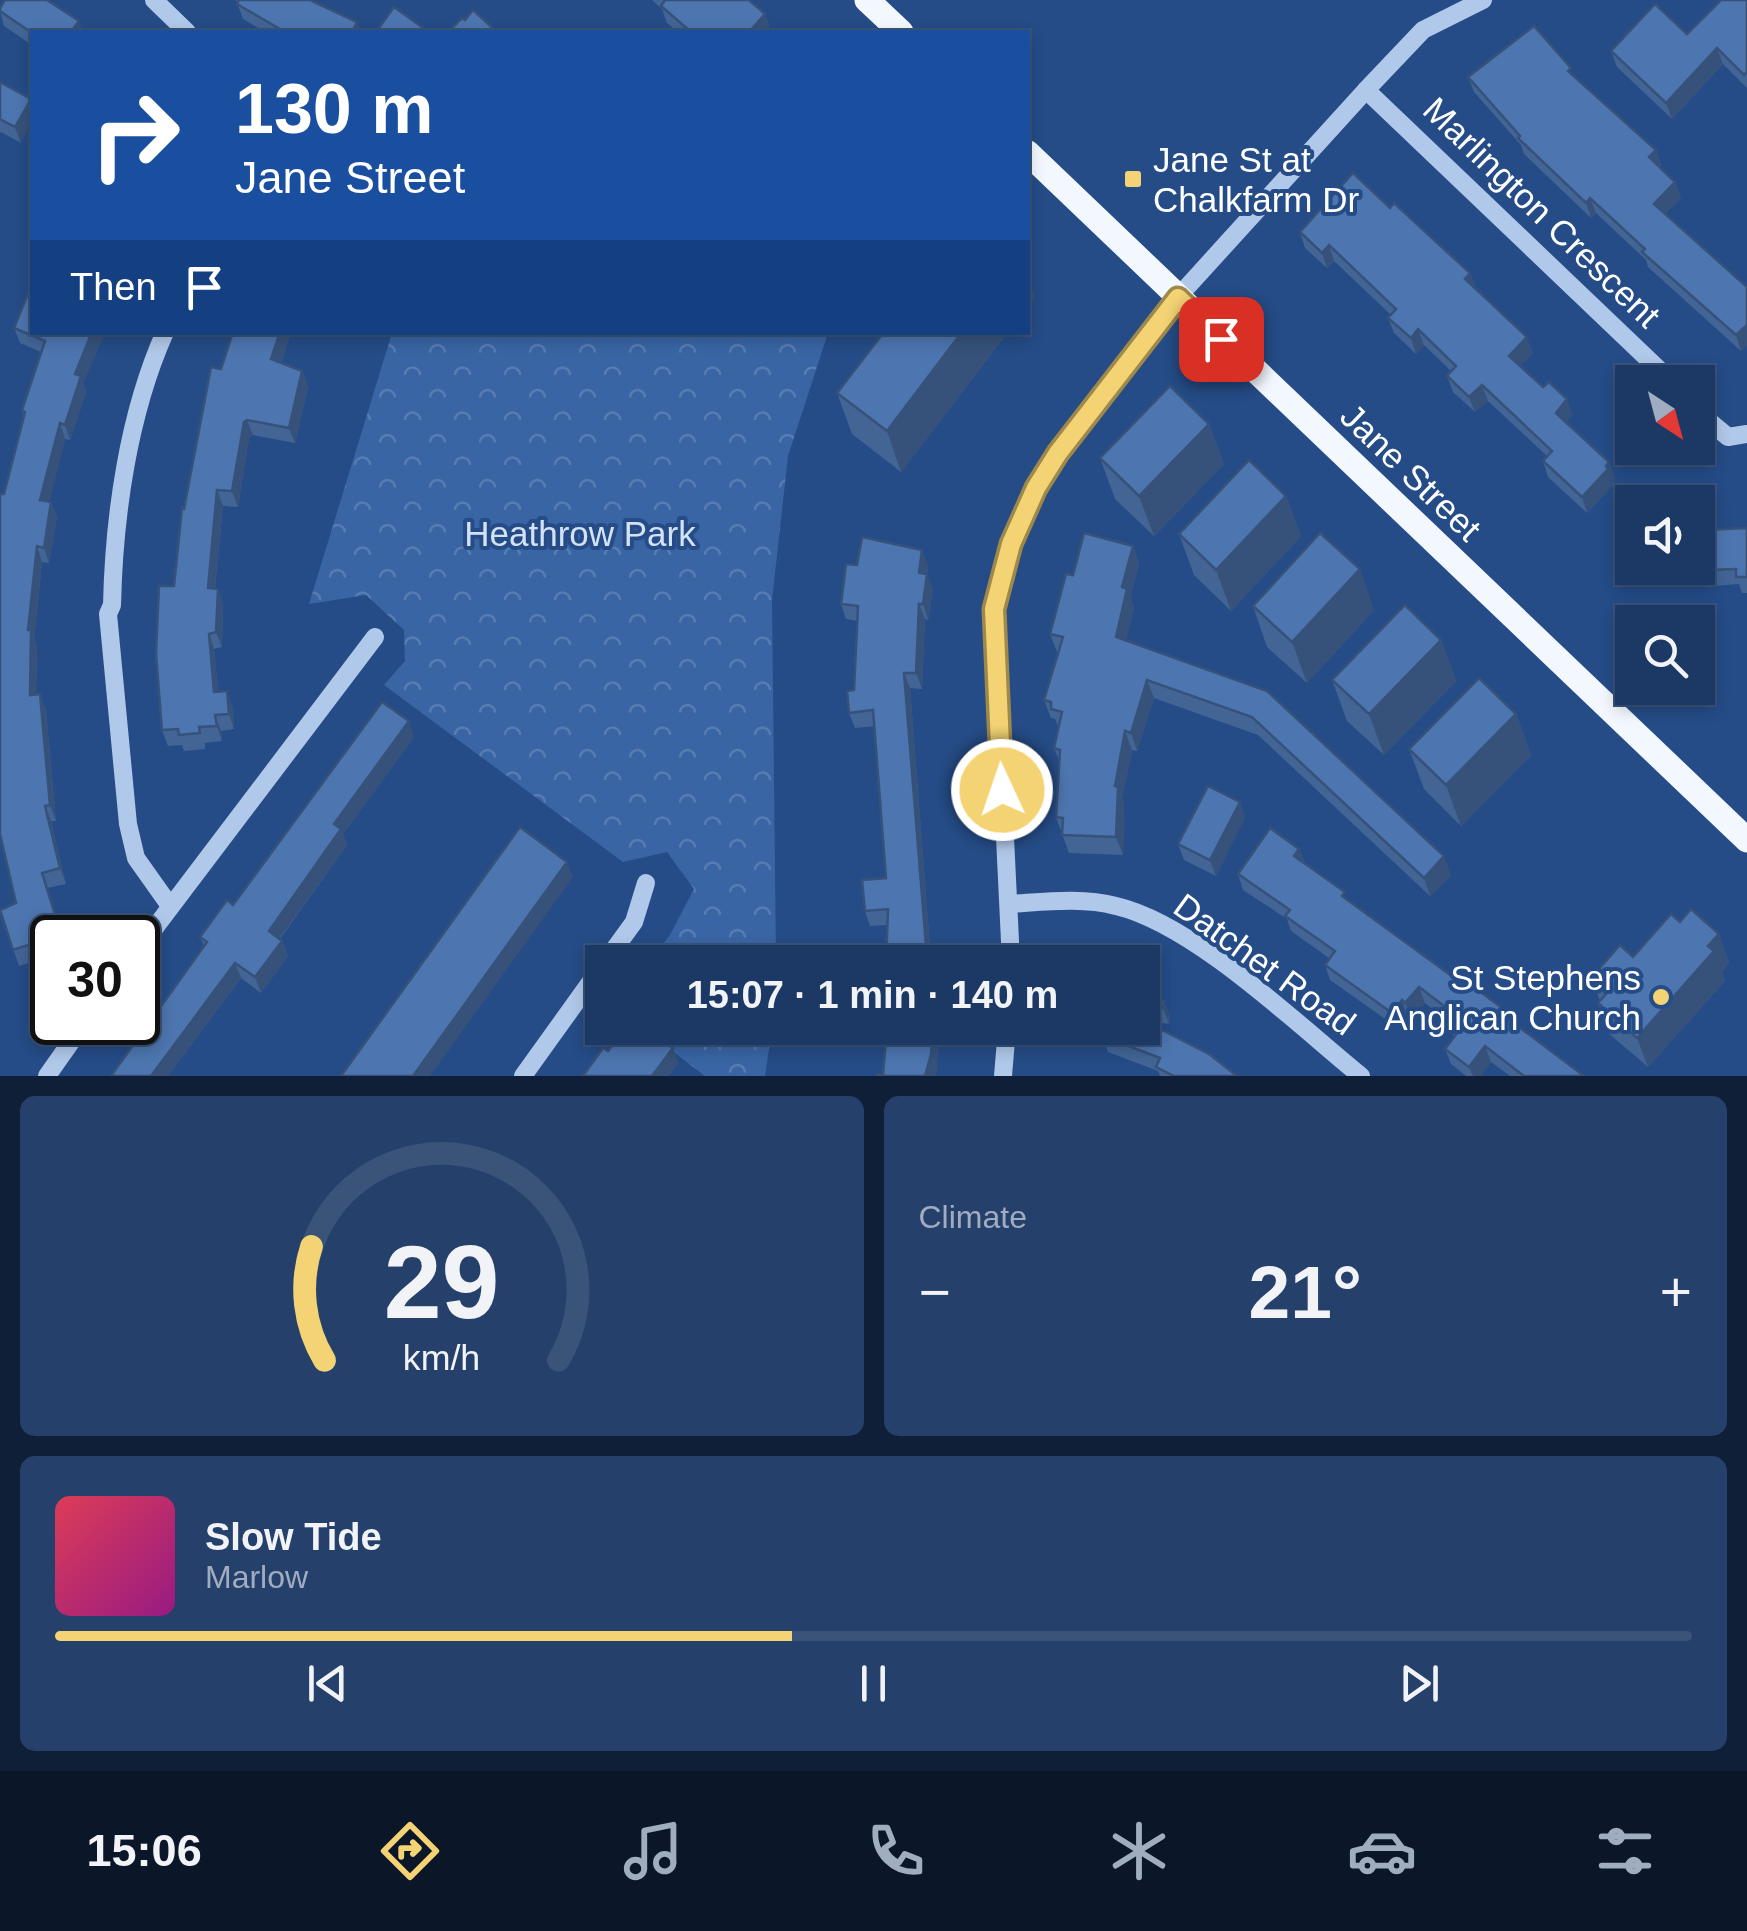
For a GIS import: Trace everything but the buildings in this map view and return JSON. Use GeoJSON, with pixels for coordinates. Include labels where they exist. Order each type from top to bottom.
{"type":"FeatureCollection","features":[{"type":"Feature","properties":{"kind":"main road"},"geometry":{"type":"LineString","coordinates":[[867,0],[899,30]]}},
{"type":"Feature","properties":{"kind":"main road","name":"Jane Street"},"geometry":{"type":"LineString","coordinates":[[1030,156],[1747,840]]}},
{"type":"Feature","properties":{"kind":"street"},"geometry":{"type":"LineString","coordinates":[[154,0],[186,30]]}},
{"type":"Feature","properties":{"kind":"street"},"geometry":{"type":"LineString","coordinates":[[1010,945],[994,609],[1006,560],[1036,488],[1058,453],[1178,298],[1366,90],[1422,30],[1483,0]]}},
{"type":"Feature","properties":{"kind":"street","name":"Marlington Crescent"},"geometry":{"type":"LineString","coordinates":[[1366,90],[1654,365]]}},
{"type":"Feature","properties":{"kind":"street"},"geometry":{"type":"LineString","coordinates":[[165,335],[139,404],[118,505],[112,605],[108,614],[128,824],[136,858],[170,906]]}},
{"type":"Feature","properties":{"kind":"street"},"geometry":{"type":"LineString","coordinates":[[1715,426],[1728,437],[1747,434]]}},
{"type":"Feature","properties":{"kind":"street"},"geometry":{"type":"LineString","coordinates":[[160,920],[375,637]]}},
{"type":"Feature","properties":{"kind":"street"},"geometry":{"type":"LineString","coordinates":[[618,945],[634,922],[646,882]]}},
{"type":"Feature","properties":{"kind":"street","name":"Datchet Road"},"geometry":{"type":"LineString","coordinates":[[1009,904],[1071,900],[1115,905],[1149,917],[1190,940],[1361,1076]]}},
{"type":"Feature","properties":{"kind":"street"},"geometry":{"type":"LineString","coordinates":[[523,1076],[585,990]]}},
{"type":"Feature","properties":{"kind":"street"},"geometry":{"type":"LineString","coordinates":[[47,1076],[69,1045]]}},
{"type":"Feature","properties":{"kind":"street"},"geometry":{"type":"LineString","coordinates":[[1003,1076],[1006,1045]]}},
{"type":"Feature","properties":{"kind":"green space","name":"Heathrow Park"},"geometry":{"type":"Polygon","coordinates":[[[391,335],[827,335],[788,456],[772,600],[776,945],[662,945],[694,889],[667,852],[623,862],[384,685],[405,661],[404,630],[366,595],[309,604],[391,335]]]}},
{"type":"Feature","properties":{"kind":"green space"},"geometry":{"type":"Polygon","coordinates":[[[664,1045],[770,1045],[765,1076],[705,1076],[664,1045]]]}},
{"type":"Feature","properties":{"kind":"place","name":"Jane St at Chalkfarm Dr"},"geometry":{"type":"Point","coordinates":[1133,179]}},
{"type":"Feature","properties":{"kind":"place","name":"St Stephens Anglican Church"},"geometry":{"type":"Point","coordinates":[1661,997]}},
{"type":"Feature","properties":{"kind":"route"},"geometry":{"type":"LineString","coordinates":[[1002,790],[994,609],[1011,544],[1036,488],[1112,378],[1178,298],[1221,339]]}}]}
